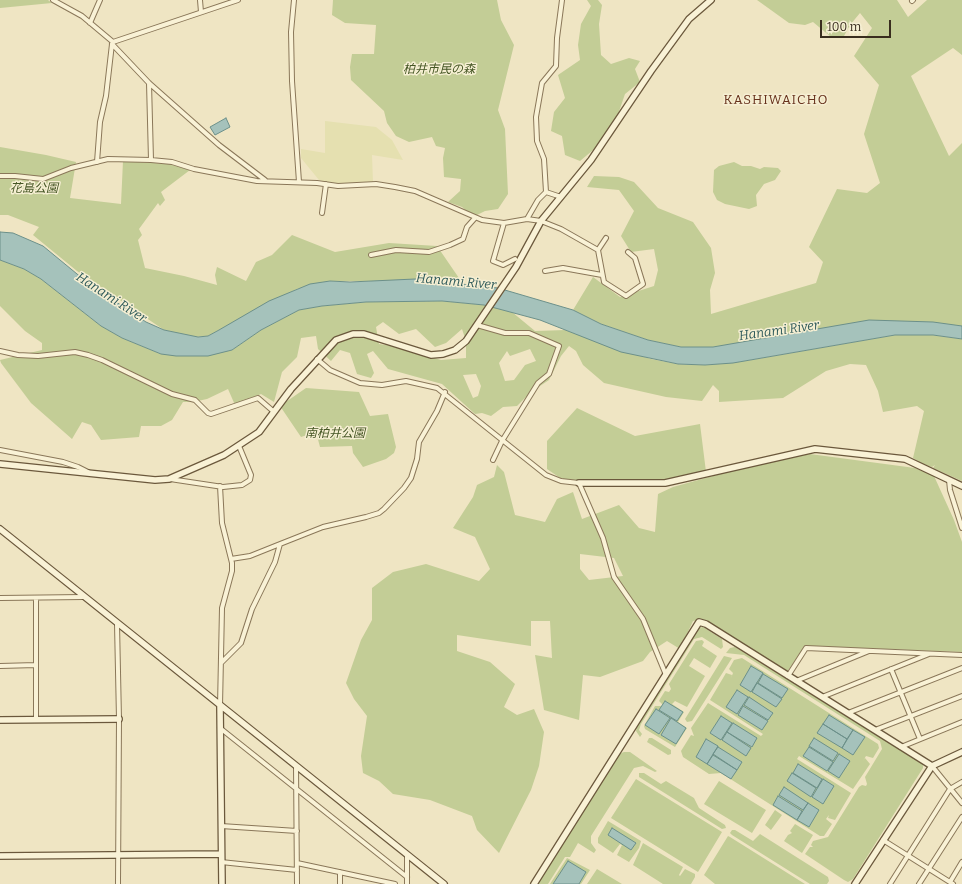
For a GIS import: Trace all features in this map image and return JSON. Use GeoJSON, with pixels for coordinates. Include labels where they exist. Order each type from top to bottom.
{"type":"FeatureCollection","features":[{"type":"Feature","properties":{"kind":"street"},"geometry":{"type":"LineString","coordinates":[[53,0],[70,8],[90,23],[149,83],[219,145],[265,180]]}},
{"type":"Feature","properties":{"kind":"street"},"geometry":{"type":"LineString","coordinates":[[90,23],[100,0]]}},
{"type":"Feature","properties":{"kind":"street"},"geometry":{"type":"LineString","coordinates":[[200,0],[201,12]]}},
{"type":"Feature","properties":{"kind":"street"},"geometry":{"type":"LineString","coordinates":[[111,43],[238,0]]}},
{"type":"Feature","properties":{"kind":"street"},"geometry":{"type":"LineString","coordinates":[[294,0],[291,32],[292,81],[299,182]]}},
{"type":"Feature","properties":{"kind":"street"},"geometry":{"type":"LineString","coordinates":[[527,219],[538,200],[546,192],[544,159],[537,141],[536,117],[542,83],[556,66],[557,38],[562,0]]}},
{"type":"Feature","properties":{"kind":"street"},"geometry":{"type":"LineString","coordinates":[[169,479],[183,474],[239,446],[259,432],[274,411],[317,359],[336,340],[352,334],[370,335],[431,355],[443,354],[455,350],[466,341],[516,267],[541,221],[591,160],[651,71],[689,19],[711,0]]}},
{"type":"Feature","properties":{"kind":"street"},"geometry":{"type":"LineString","coordinates":[[97,162],[100,122],[106,96],[111,43]]}},
{"type":"Feature","properties":{"kind":"street"},"geometry":{"type":"LineString","coordinates":[[149,83],[152,160]]}},
{"type":"Feature","properties":{"kind":"street"},"geometry":{"type":"LineString","coordinates":[[0,176],[43,179],[71,168],[108,159],[172,162],[194,169],[257,181],[299,182],[338,186],[376,184],[415,191],[459,209],[476,218],[504,223],[527,219],[541,221],[598,250]]}},
{"type":"Feature","properties":{"kind":"street"},"geometry":{"type":"LineString","coordinates":[[322,213],[326,184]]}},
{"type":"Feature","properties":{"kind":"street"},"geometry":{"type":"LineString","coordinates":[[546,192],[561,197]]}},
{"type":"Feature","properties":{"kind":"street"},"geometry":{"type":"LineString","coordinates":[[371,255],[396,250],[429,252],[450,245],[463,238],[467,227],[476,218]]}},
{"type":"Feature","properties":{"kind":"street"},"geometry":{"type":"LineString","coordinates":[[504,223],[493,261],[503,264],[515,259]]}},
{"type":"Feature","properties":{"kind":"street"},"geometry":{"type":"LineString","coordinates":[[606,238],[598,250],[604,282],[626,296],[643,284],[635,258],[628,252]]}},
{"type":"Feature","properties":{"kind":"street"},"geometry":{"type":"LineString","coordinates":[[545,271],[563,268],[602,275]]}},
{"type":"Feature","properties":{"kind":"street"},"geometry":{"type":"LineString","coordinates":[[478,322],[505,333],[529,333],[559,346],[549,374],[538,382],[502,441],[493,460]]}},
{"type":"Feature","properties":{"kind":"street"},"geometry":{"type":"LineString","coordinates":[[0,351],[38,356],[75,352],[88,355],[102,360],[172,394],[194,400],[211,414],[258,398],[274,411]]}},
{"type":"Feature","properties":{"kind":"street"},"geometry":{"type":"LineString","coordinates":[[317,359],[330,370],[360,383],[382,385],[406,381],[437,388],[445,392],[502,441],[546,474],[561,481],[579,483],[665,483],[815,449],[905,459],[962,486]]}},
{"type":"Feature","properties":{"kind":"street"},"geometry":{"type":"LineString","coordinates":[[231,559],[250,556],[323,527],[370,516],[384,509],[404,488],[411,478],[417,459],[419,442],[437,411],[445,392]]}},
{"type":"Feature","properties":{"kind":"street"},"geometry":{"type":"LineString","coordinates":[[0,464],[155,480],[169,479],[236,487],[250,480],[250,468],[239,446]]}},
{"type":"Feature","properties":{"kind":"street"},"geometry":{"type":"LineString","coordinates":[[0,450],[72,464],[88,472]]}},
{"type":"Feature","properties":{"kind":"street"},"geometry":{"type":"LineString","coordinates":[[949,480],[950,490],[962,528]]}},
{"type":"Feature","properties":{"kind":"street"},"geometry":{"type":"LineString","coordinates":[[579,483],[603,538],[614,577],[643,619],[666,675]]}},
{"type":"Feature","properties":{"kind":"street"},"geometry":{"type":"LineString","coordinates":[[220,486],[222,523],[231,559],[231,580],[222,608],[220,706],[222,884]]}},
{"type":"Feature","properties":{"kind":"street"},"geometry":{"type":"LineString","coordinates":[[0,529],[83,597],[444,884]]}},
{"type":"Feature","properties":{"kind":"street"},"geometry":{"type":"LineString","coordinates":[[221,663],[241,643],[252,609],[274,562],[280,544]]}},
{"type":"Feature","properties":{"kind":"street"},"geometry":{"type":"LineString","coordinates":[[0,598],[83,597]]}},
{"type":"Feature","properties":{"kind":"street"},"geometry":{"type":"LineString","coordinates":[[36,598],[36,720]]}},
{"type":"Feature","properties":{"kind":"street"},"geometry":{"type":"LineString","coordinates":[[534,884],[697,624],[702,622],[932,766],[962,803]]}},
{"type":"Feature","properties":{"kind":"street"},"geometry":{"type":"LineString","coordinates":[[117,624],[119,719],[118,884]]}},
{"type":"Feature","properties":{"kind":"street"},"geometry":{"type":"LineString","coordinates":[[788,676],[806,648],[962,655]]}},
{"type":"Feature","properties":{"kind":"street"},"geometry":{"type":"LineString","coordinates":[[795,681],[870,651]]}},
{"type":"Feature","properties":{"kind":"street"},"geometry":{"type":"LineString","coordinates":[[822,697],[931,654]]}},
{"type":"Feature","properties":{"kind":"street"},"geometry":{"type":"LineString","coordinates":[[0,666],[36,665]]}},
{"type":"Feature","properties":{"kind":"street"},"geometry":{"type":"LineString","coordinates":[[848,713],[962,668]]}},
{"type":"Feature","properties":{"kind":"street"},"geometry":{"type":"LineString","coordinates":[[891,669],[920,739]]}},
{"type":"Feature","properties":{"kind":"street"},"geometry":{"type":"LineString","coordinates":[[875,730],[962,696]]}},
{"type":"Feature","properties":{"kind":"street"},"geometry":{"type":"LineString","coordinates":[[0,720],[119,719]]}},
{"type":"Feature","properties":{"kind":"street"},"geometry":{"type":"LineString","coordinates":[[901,746],[962,722]]}},
{"type":"Feature","properties":{"kind":"street"},"geometry":{"type":"LineString","coordinates":[[220,728],[407,877]]}},
{"type":"Feature","properties":{"kind":"street"},"geometry":{"type":"LineString","coordinates":[[855,884],[932,766],[962,752]]}},
{"type":"Feature","properties":{"kind":"street"},"geometry":{"type":"LineString","coordinates":[[296,766],[297,884]]}},
{"type":"Feature","properties":{"kind":"street"},"geometry":{"type":"LineString","coordinates":[[890,884],[950,789],[962,782]]}},
{"type":"Feature","properties":{"kind":"street"},"geometry":{"type":"LineString","coordinates":[[920,884],[962,817]]}},
{"type":"Feature","properties":{"kind":"street"},"geometry":{"type":"LineString","coordinates":[[221,826],[296,831]]}},
{"type":"Feature","properties":{"kind":"street"},"geometry":{"type":"LineString","coordinates":[[883,840],[951,883],[962,862]]}},
{"type":"Feature","properties":{"kind":"street"},"geometry":{"type":"LineString","coordinates":[[0,856],[221,854]]}},
{"type":"Feature","properties":{"kind":"street"},"geometry":{"type":"LineString","coordinates":[[407,855],[407,884]]}},
{"type":"Feature","properties":{"kind":"street"},"geometry":{"type":"LineString","coordinates":[[221,862],[297,870]]}},
{"type":"Feature","properties":{"kind":"street"},"geometry":{"type":"LineString","coordinates":[[297,864],[395,884]]}},
{"type":"Feature","properties":{"kind":"street"},"geometry":{"type":"LineString","coordinates":[[340,872],[340,884]]}},
{"type":"Feature","properties":{"kind":"shaded area"},"geometry":{"type":"Polygon","coordinates":[[[325,121],[376,127],[392,140],[403,160],[372,155],[373,182],[338,185],[319,180],[301,158],[301,149],[325,153],[325,121]]]}},
{"type":"Feature","properties":{"kind":"green space"},"geometry":{"type":"Polygon","coordinates":[[[0,0],[48,0],[52,3],[0,8],[0,0]]]}},
{"type":"Feature","properties":{"kind":"green space","name":"柏井市民の森"},"geometry":{"type":"Polygon","coordinates":[[[333,0],[497,0],[501,20],[514,45],[498,110],[505,129],[508,194],[498,209],[485,211],[473,217],[462,207],[448,202],[460,191],[461,179],[444,177],[443,158],[445,148],[436,146],[432,137],[409,142],[396,136],[387,123],[384,111],[351,80],[350,67],[352,54],[374,54],[376,25],[345,23],[332,15],[333,0]]]}},
{"type":"Feature","properties":{"kind":"green space"},"geometry":{"type":"Polygon","coordinates":[[[587,0],[598,0],[602,5],[599,24],[601,55],[611,64],[629,58],[640,61],[635,69],[640,82],[625,94],[611,135],[580,161],[565,155],[562,136],[551,131],[554,112],[565,98],[558,75],[580,60],[578,45],[581,24],[591,6],[587,0]]]}},
{"type":"Feature","properties":{"kind":"green space"},"geometry":{"type":"Polygon","coordinates":[[[757,0],[897,0],[908,17],[927,0],[962,0],[962,55],[953,48],[911,76],[949,156],[962,143],[962,327],[713,347],[681,347],[648,340],[601,324],[573,310],[593,277],[620,297],[654,286],[658,270],[654,249],[631,252],[621,236],[634,211],[619,190],[587,187],[594,176],[619,177],[634,182],[658,208],[693,222],[711,248],[715,273],[710,290],[711,314],[816,283],[823,262],[809,247],[837,189],[867,193],[880,183],[864,134],[879,85],[854,56],[872,28],[860,13],[850,25],[844,36],[831,37],[813,22],[805,25],[789,23],[757,0]]]}},
{"type":"Feature","properties":{"kind":"green space","name":"花島公園"},"geometry":{"type":"Polygon","coordinates":[[[0,147],[76,162],[70,198],[121,204],[123,161],[169,164],[190,170],[161,192],[165,200],[160,206],[158,203],[139,229],[142,235],[138,240],[145,268],[217,285],[215,275],[217,267],[246,281],[256,262],[272,255],[292,235],[335,252],[389,243],[437,246],[461,281],[330,281],[297,289],[208,336],[195,337],[164,330],[77,271],[33,235],[39,227],[8,215],[0,215],[0,147]]]}},
{"type":"Feature","properties":{"kind":"green space"},"geometry":{"type":"Polygon","coordinates":[[[734,162],[742,166],[751,166],[760,169],[764,167],[778,168],[781,171],[775,180],[764,184],[756,195],[757,206],[749,209],[725,204],[717,200],[713,192],[714,170],[719,166],[734,162]]]}},
{"type":"Feature","properties":{"kind":"green space"},"geometry":{"type":"Polygon","coordinates":[[[0,260],[24,269],[41,279],[101,326],[122,338],[161,354],[232,350],[261,330],[299,310],[322,306],[366,302],[442,301],[484,305],[512,312],[535,331],[566,330],[651,359],[678,364],[705,365],[751,360],[895,335],[933,335],[962,339],[962,481],[933,468],[935,465],[932,467],[913,458],[924,411],[917,406],[883,412],[878,391],[866,365],[850,364],[826,371],[783,398],[719,402],[719,391],[713,385],[702,401],[666,397],[604,383],[583,365],[576,351],[569,346],[561,356],[549,380],[531,392],[517,406],[503,407],[491,416],[482,413],[475,414],[442,384],[388,369],[373,351],[367,354],[374,373],[371,378],[357,374],[350,353],[340,350],[331,361],[318,349],[316,336],[301,338],[297,357],[282,372],[274,402],[261,394],[235,405],[228,389],[207,399],[193,402],[183,402],[172,420],[161,426],[141,426],[139,437],[101,440],[91,425],[82,422],[72,439],[31,403],[1,363],[0,360],[42,350],[42,343],[25,331],[0,306],[0,260]],[[383,322],[376,327],[379,344],[399,347],[441,360],[466,358],[466,341],[462,329],[446,343],[435,347],[416,329],[399,334],[383,322]],[[530,349],[510,356],[507,351],[499,363],[505,381],[514,380],[525,365],[536,361],[530,349]],[[476,374],[463,375],[473,398],[478,396],[481,386],[476,374]]]}},
{"type":"Feature","properties":{"kind":"green space","name":"南柏井公園"},"geometry":{"type":"Polygon","coordinates":[[[306,388],[359,392],[370,416],[388,414],[396,447],[394,453],[386,459],[363,467],[353,453],[352,446],[320,447],[316,432],[301,437],[280,406],[306,388]]]}},
{"type":"Feature","properties":{"kind":"green space"},"geometry":{"type":"Polygon","coordinates":[[[577,408],[635,436],[700,424],[706,472],[660,482],[563,480],[547,469],[547,441],[577,408]]]}},
{"type":"Feature","properties":{"kind":"green space"},"geometry":{"type":"Polygon","coordinates":[[[810,454],[915,468],[934,476],[954,520],[962,542],[962,652],[805,646],[787,672],[702,620],[693,621],[680,649],[667,641],[650,652],[643,661],[600,677],[583,675],[579,720],[544,710],[535,655],[552,658],[550,621],[531,621],[531,646],[457,635],[457,651],[490,662],[515,684],[504,707],[517,715],[534,709],[544,732],[539,766],[531,790],[499,853],[477,830],[472,816],[430,800],[393,794],[379,781],[363,773],[361,756],[367,716],[354,699],[346,683],[361,640],[372,620],[372,588],[393,572],[426,564],[479,581],[490,569],[475,537],[453,528],[473,497],[477,485],[494,477],[497,465],[504,472],[515,515],[545,522],[557,499],[573,492],[582,519],[619,505],[639,528],[655,532],[658,494],[673,487],[742,468],[810,454]],[[580,554],[580,569],[589,580],[623,576],[614,558],[580,554]]]}},
{"type":"Feature","properties":{"kind":"green space"},"geometry":{"type":"Polygon","coordinates":[[[703,627],[722,639],[723,647],[721,649],[702,637],[694,639],[641,724],[639,730],[642,734],[640,737],[636,731],[637,726],[698,628],[703,627]]]}},
{"type":"Feature","properties":{"kind":"green space"},"geometry":{"type":"Polygon","coordinates":[[[702,640],[704,642],[702,646],[717,656],[710,668],[694,658],[689,666],[705,676],[687,707],[675,701],[672,704],[684,712],[678,722],[687,728],[675,747],[645,729],[644,726],[655,706],[663,705],[659,701],[660,699],[665,691],[669,692],[671,689],[669,684],[696,641],[702,640]]]}},
{"type":"Feature","properties":{"kind":"green space"},"geometry":{"type":"Polygon","coordinates":[[[735,647],[923,764],[923,768],[853,879],[848,882],[805,854],[810,847],[813,847],[811,845],[813,841],[828,837],[859,787],[862,785],[866,786],[867,784],[865,777],[882,749],[880,741],[744,655],[726,653],[730,648],[735,647]]]}},
{"type":"Feature","properties":{"kind":"green space"},"geometry":{"type":"Polygon","coordinates":[[[724,656],[732,658],[692,721],[687,722],[685,719],[724,656]]]}},
{"type":"Feature","properties":{"kind":"green space"},"geometry":{"type":"Polygon","coordinates":[[[742,658],[878,744],[879,748],[873,758],[866,756],[863,761],[865,758],[870,764],[853,789],[799,756],[797,759],[851,793],[835,820],[828,818],[829,815],[826,819],[832,824],[824,836],[820,836],[721,773],[709,774],[683,757],[681,751],[691,735],[694,736],[691,728],[708,703],[761,736],[763,734],[710,700],[726,673],[732,675],[731,678],[733,673],[729,669],[734,660],[742,658]]]}},
{"type":"Feature","properties":{"kind":"green space"},"geometry":{"type":"Polygon","coordinates":[[[649,738],[652,738],[671,750],[671,754],[668,755],[647,742],[649,738]]]}},
{"type":"Feature","properties":{"kind":"green space"},"geometry":{"type":"Polygon","coordinates":[[[630,752],[657,771],[655,772],[643,766],[634,768],[591,836],[591,843],[596,850],[594,853],[578,843],[570,857],[565,857],[548,884],[537,884],[619,754],[630,752]]]}},
{"type":"Feature","properties":{"kind":"green space"},"geometry":{"type":"Polygon","coordinates":[[[639,773],[644,773],[661,784],[666,781],[694,798],[699,808],[725,825],[726,828],[722,829],[639,777],[639,773]]]}},
{"type":"Feature","properties":{"kind":"green space"},"geometry":{"type":"Polygon","coordinates":[[[636,779],[722,832],[698,872],[611,818],[636,779]]]}},
{"type":"Feature","properties":{"kind":"green space"},"geometry":{"type":"Polygon","coordinates":[[[719,781],[766,810],[752,833],[704,804],[719,781]]]}},
{"type":"Feature","properties":{"kind":"green space"},"geometry":{"type":"Polygon","coordinates":[[[775,810],[782,815],[771,830],[765,825],[775,810]]]}},
{"type":"Feature","properties":{"kind":"green space"},"geometry":{"type":"Polygon","coordinates":[[[608,821],[641,841],[639,848],[629,862],[617,855],[622,845],[620,844],[613,853],[598,843],[598,838],[608,821]]]}},
{"type":"Feature","properties":{"kind":"green space"},"geometry":{"type":"Polygon","coordinates":[[[795,824],[813,835],[802,853],[784,841],[788,835],[792,833],[790,831],[795,824]]]}},
{"type":"Feature","properties":{"kind":"green space"},"geometry":{"type":"Polygon","coordinates":[[[732,830],[735,830],[753,841],[760,834],[828,877],[829,881],[827,884],[810,884],[732,835],[730,833],[732,830]]]}},
{"type":"Feature","properties":{"kind":"green space"},"geometry":{"type":"Polygon","coordinates":[[[728,836],[805,884],[715,884],[704,875],[728,836]]]}},
{"type":"Feature","properties":{"kind":"green space"},"geometry":{"type":"Polygon","coordinates":[[[643,843],[683,867],[679,875],[680,876],[685,869],[695,874],[691,884],[663,884],[633,865],[643,843]]]}},
{"type":"Feature","properties":{"kind":"green space"},"geometry":{"type":"Polygon","coordinates":[[[567,858],[590,870],[581,884],[550,884],[567,858]]]}},
{"type":"Feature","properties":{"kind":"green space"},"geometry":{"type":"Polygon","coordinates":[[[597,869],[622,884],[587,884],[597,869]]]}},
{"type":"Feature","properties":{"kind":"water"},"geometry":{"type":"Polygon","coordinates":[[[226,118],[230,127],[215,135],[210,127],[226,118]]]}},
{"type":"Feature","properties":{"kind":"water"},"geometry":{"type":"Polygon","coordinates":[[[0,232],[13,233],[43,246],[88,283],[146,322],[164,330],[198,337],[208,336],[269,301],[310,284],[330,281],[350,282],[415,279],[498,288],[573,310],[601,324],[648,340],[681,347],[713,347],[869,320],[933,322],[962,326],[962,339],[933,335],[895,335],[733,363],[705,365],[678,364],[621,352],[540,320],[484,305],[442,301],[366,302],[322,306],[299,310],[261,330],[232,350],[208,356],[176,356],[161,354],[122,338],[101,326],[41,279],[24,269],[0,260],[0,232]]]}},
{"type":"Feature","properties":{"kind":"water"},"geometry":{"type":"Polygon","coordinates":[[[751,666],[763,673],[751,692],[740,685],[751,666]]]}},
{"type":"Feature","properties":{"kind":"water"},"geometry":{"type":"Polygon","coordinates":[[[763,674],[788,689],[782,698],[758,683],[763,674]]]}},
{"type":"Feature","properties":{"kind":"water"},"geometry":{"type":"Polygon","coordinates":[[[757,683],[782,699],[776,707],[752,692],[757,683]]]}},
{"type":"Feature","properties":{"kind":"water"},"geometry":{"type":"Polygon","coordinates":[[[737,690],[748,697],[737,714],[726,707],[737,690]]]}},
{"type":"Feature","properties":{"kind":"water"},"geometry":{"type":"Polygon","coordinates":[[[749,697],[773,713],[768,720],[744,705],[749,697]]]}},
{"type":"Feature","properties":{"kind":"water"},"geometry":{"type":"Polygon","coordinates":[[[665,701],[683,712],[677,721],[659,710],[665,701]]]}},
{"type":"Feature","properties":{"kind":"water"},"geometry":{"type":"Polygon","coordinates":[[[743,706],[768,721],[762,730],[738,715],[743,706]]]}},
{"type":"Feature","properties":{"kind":"water"},"geometry":{"type":"Polygon","coordinates":[[[656,709],[670,718],[659,734],[645,725],[656,709]]]}},
{"type":"Feature","properties":{"kind":"water"},"geometry":{"type":"Polygon","coordinates":[[[829,715],[853,730],[847,739],[823,724],[829,715]]]}},
{"type":"Feature","properties":{"kind":"water"},"geometry":{"type":"Polygon","coordinates":[[[721,716],[732,723],[721,740],[710,733],[721,716]]]}},
{"type":"Feature","properties":{"kind":"water"},"geometry":{"type":"Polygon","coordinates":[[[671,718],[686,728],[676,744],[661,735],[671,718]]]}},
{"type":"Feature","properties":{"kind":"water"},"geometry":{"type":"Polygon","coordinates":[[[733,723],[757,738],[752,747],[727,732],[733,723]]]}},
{"type":"Feature","properties":{"kind":"water"},"geometry":{"type":"Polygon","coordinates":[[[823,724],[847,739],[842,748],[817,733],[823,724]]]}},
{"type":"Feature","properties":{"kind":"water"},"geometry":{"type":"Polygon","coordinates":[[[853,730],[865,737],[853,755],[842,748],[853,730]]]}},
{"type":"Feature","properties":{"kind":"water"},"geometry":{"type":"Polygon","coordinates":[[[727,732],[751,748],[746,756],[722,740],[727,732]]]}},
{"type":"Feature","properties":{"kind":"water"},"geometry":{"type":"Polygon","coordinates":[[[814,738],[838,753],[833,761],[809,746],[814,738]]]}},
{"type":"Feature","properties":{"kind":"water"},"geometry":{"type":"Polygon","coordinates":[[[706,739],[718,746],[707,764],[696,757],[706,739]]]}},
{"type":"Feature","properties":{"kind":"water"},"geometry":{"type":"Polygon","coordinates":[[[718,747],[742,762],[737,770],[713,754],[718,747]]]}},
{"type":"Feature","properties":{"kind":"water"},"geometry":{"type":"Polygon","coordinates":[[[809,747],[833,762],[827,771],[803,756],[809,747]]]}},
{"type":"Feature","properties":{"kind":"water"},"geometry":{"type":"Polygon","coordinates":[[[839,754],[850,761],[839,778],[828,771],[839,754]]]}},
{"type":"Feature","properties":{"kind":"water"},"geometry":{"type":"Polygon","coordinates":[[[713,755],[737,770],[731,779],[707,764],[713,755]]]}},
{"type":"Feature","properties":{"kind":"water"},"geometry":{"type":"Polygon","coordinates":[[[798,764],[822,779],[817,788],[793,773],[798,764]]]}},
{"type":"Feature","properties":{"kind":"water"},"geometry":{"type":"Polygon","coordinates":[[[792,773],[816,788],[811,797],[787,781],[792,773]]]}},
{"type":"Feature","properties":{"kind":"water"},"geometry":{"type":"Polygon","coordinates":[[[823,779],[834,786],[823,804],[812,797],[823,779]]]}},
{"type":"Feature","properties":{"kind":"water"},"geometry":{"type":"Polygon","coordinates":[[[784,787],[808,803],[803,810],[779,795],[784,787]]]}},
{"type":"Feature","properties":{"kind":"water"},"geometry":{"type":"Polygon","coordinates":[[[778,796],[802,811],[797,820],[773,805],[778,796]]]}},
{"type":"Feature","properties":{"kind":"water"},"geometry":{"type":"Polygon","coordinates":[[[808,803],[819,810],[809,827],[797,820],[808,803]]]}},
{"type":"Feature","properties":{"kind":"water"},"geometry":{"type":"Polygon","coordinates":[[[612,828],[636,843],[631,850],[608,835],[612,828]]]}},
{"type":"Feature","properties":{"kind":"water"},"geometry":{"type":"Polygon","coordinates":[[[568,861],[586,872],[579,884],[553,884],[568,861]]]}},
{"type":"Feature","properties":{"kind":"district","name":"KASHIWAICHO"},"geometry":{"type":"Point","coordinates":[776,100]}},
{"type":"Feature","properties":{"kind":"water label","name":"Hanami River"},"geometry":{"type":"Point","coordinates":[456,282]}},
{"type":"Feature","properties":{"kind":"water label","name":"Hanami River"},"geometry":{"type":"Point","coordinates":[111,298]}},
{"type":"Feature","properties":{"kind":"water label","name":"Hanami River"},"geometry":{"type":"Point","coordinates":[779,331]}}]}
